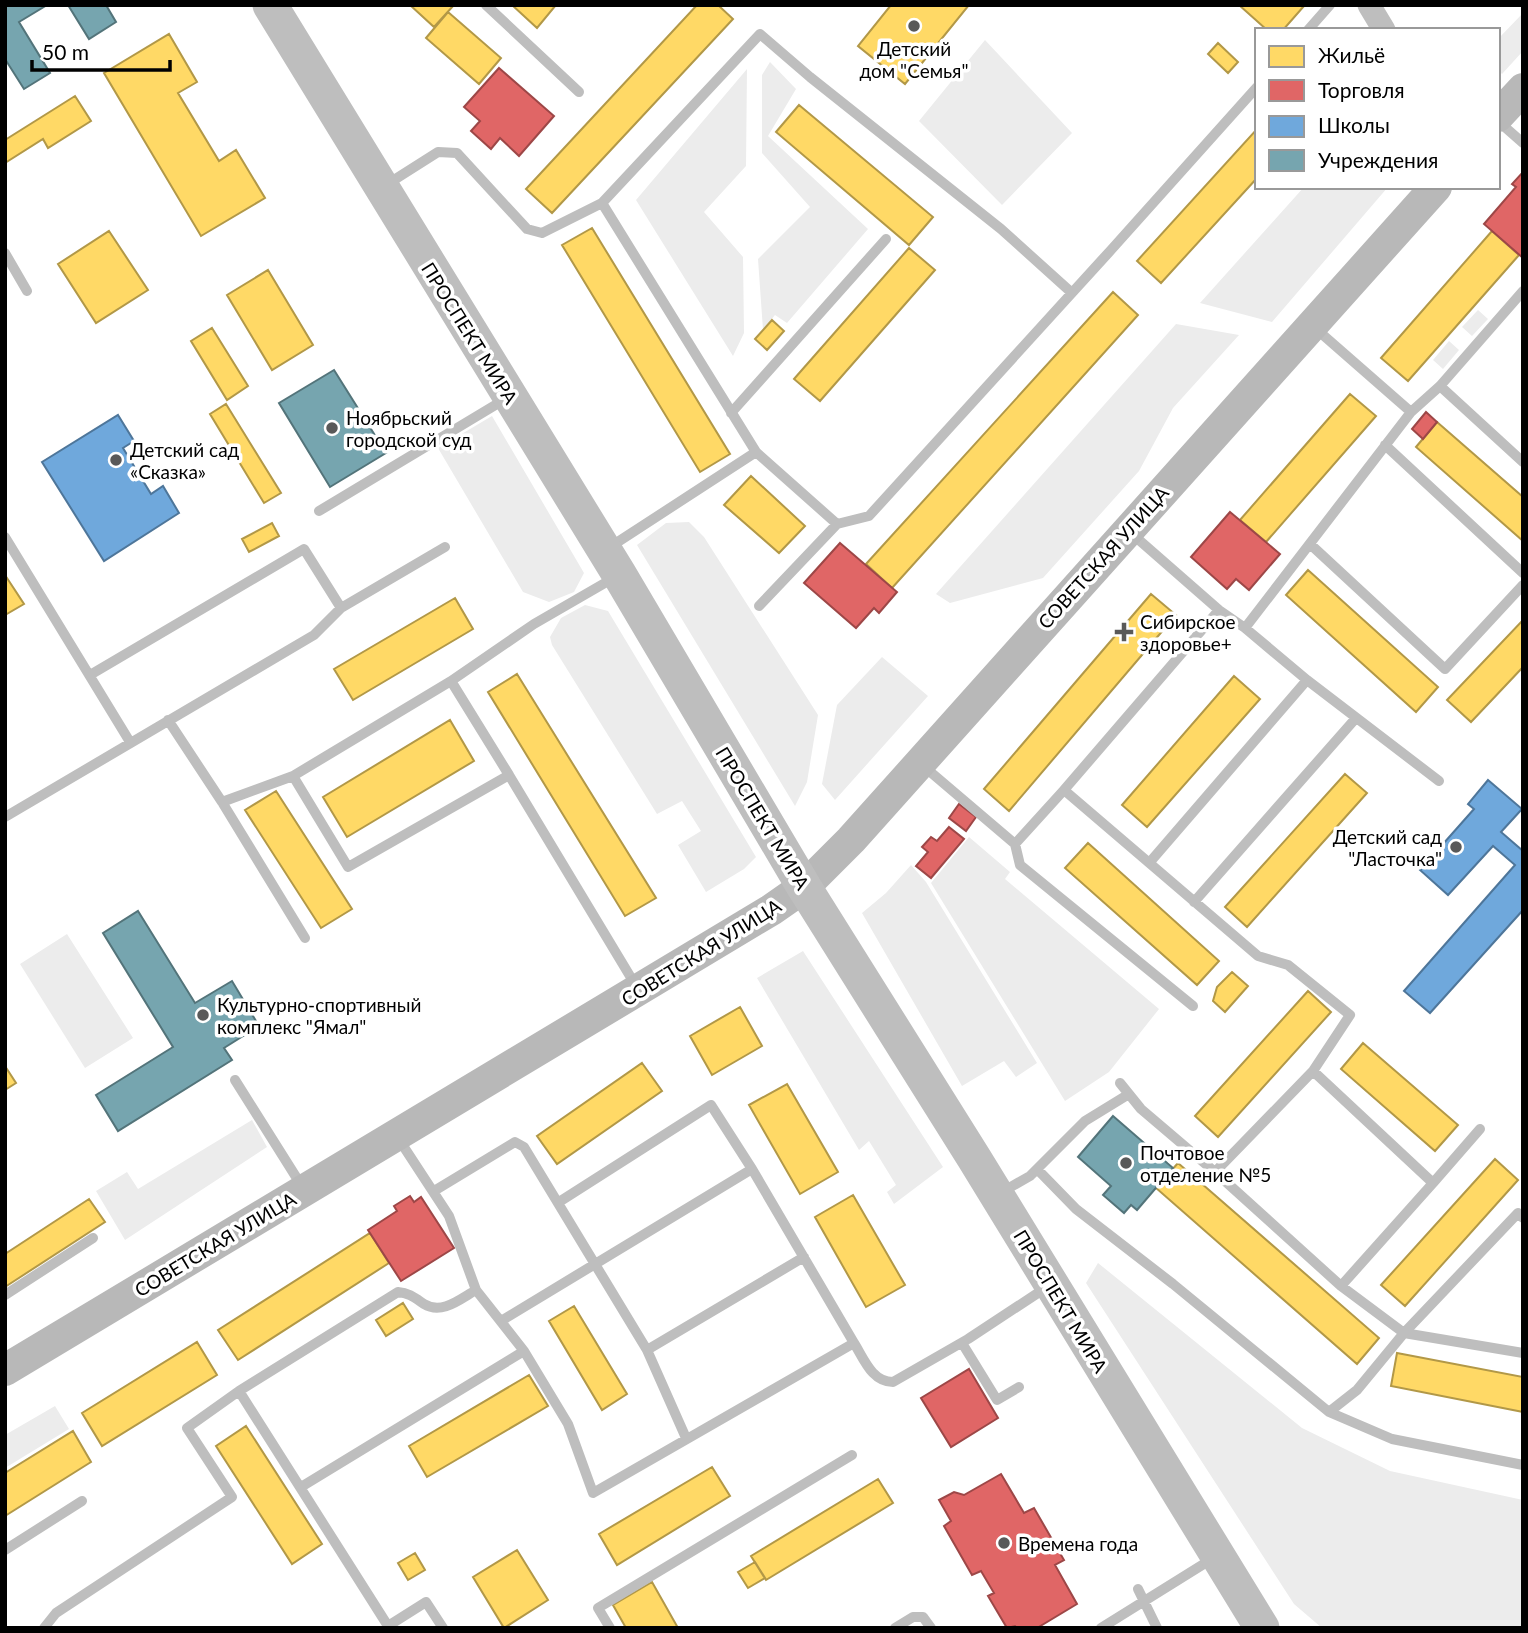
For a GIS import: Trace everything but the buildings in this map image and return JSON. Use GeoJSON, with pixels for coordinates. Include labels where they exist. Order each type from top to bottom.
{"type":"FeatureCollection","features":[{"type":"Feature","properties":{"kind":"main road","name":"ПРОСПЕКТ МИРА"},"geometry":{"type":"LineString","coordinates":[[273,7],[612,563],[804,887],[1262,1628]]}},
{"type":"Feature","properties":{"kind":"main road"},"geometry":{"type":"LineString","coordinates":[[1500,117],[1523,89]]}},
{"type":"Feature","properties":{"kind":"main road","name":"СОВЕТСКАЯ УЛИЦА"},"geometry":{"type":"LineString","coordinates":[[5,1370],[639,991],[804,887],[851,840],[1434,189]]}},
{"type":"Feature","properties":{"kind":"main road"},"geometry":{"type":"LineString","coordinates":[[1221,1560],[1246,1628]]}},
{"type":"Feature","properties":{"kind":"main road"},"geometry":{"type":"LineString","coordinates":[[1221,1560],[1279,1628]]}},
{"type":"Feature","properties":{"kind":"street"},"geometry":{"type":"LineString","coordinates":[[1369,5],[1383,28]]}},
{"type":"Feature","properties":{"kind":"lane"},"geometry":{"type":"LineString","coordinates":[[486,5],[579,92]]}},
{"type":"Feature","properties":{"kind":"lane"},"geometry":{"type":"LineString","coordinates":[[1310,28],[1330,5]]}},
{"type":"Feature","properties":{"kind":"lane"},"geometry":{"type":"LineString","coordinates":[[381,188],[438,152],[457,153],[527,229],[542,233],[603,203],[760,34],[1001,229],[1072,293]]}},
{"type":"Feature","properties":{"kind":"lane"},"geometry":{"type":"LineString","coordinates":[[759,606],[837,524],[869,516],[1255,89]]}},
{"type":"Feature","properties":{"kind":"lane"},"geometry":{"type":"LineString","coordinates":[[1500,121],[1523,143]]}},
{"type":"Feature","properties":{"kind":"lane"},"geometry":{"type":"LineString","coordinates":[[603,203],[756,452],[837,524]]}},
{"type":"Feature","properties":{"kind":"lane"},"geometry":{"type":"LineString","coordinates":[[731,413],[887,239]]}},
{"type":"Feature","properties":{"kind":"lane"},"geometry":{"type":"LineString","coordinates":[[5,253],[27,291]]}},
{"type":"Feature","properties":{"kind":"lane"},"geometry":{"type":"LineString","coordinates":[[1245,628],[1411,412],[1440,386],[1523,291]]}},
{"type":"Feature","properties":{"kind":"lane"},"geometry":{"type":"LineString","coordinates":[[1313,326],[1411,412]]}},
{"type":"Feature","properties":{"kind":"lane"},"geometry":{"type":"LineString","coordinates":[[1440,386],[1523,462]]}},
{"type":"Feature","properties":{"kind":"lane"},"geometry":{"type":"LineString","coordinates":[[319,511],[509,397]]}},
{"type":"Feature","properties":{"kind":"lane"},"geometry":{"type":"LineString","coordinates":[[1385,445],[1523,573]]}},
{"type":"Feature","properties":{"kind":"lane"},"geometry":{"type":"LineString","coordinates":[[222,803],[293,776],[451,681],[534,624],[756,452]]}},
{"type":"Feature","properties":{"kind":"lane"},"geometry":{"type":"LineString","coordinates":[[1127,530],[1219,610],[1439,781]]}},
{"type":"Feature","properties":{"kind":"lane"},"geometry":{"type":"LineString","coordinates":[[5,537],[130,742]]}},
{"type":"Feature","properties":{"kind":"lane"},"geometry":{"type":"LineString","coordinates":[[1310,544],[1445,669],[1523,585]]}},
{"type":"Feature","properties":{"kind":"lane"},"geometry":{"type":"LineString","coordinates":[[5,817],[314,635],[341,608],[444,547]]}},
{"type":"Feature","properties":{"kind":"lane"},"geometry":{"type":"LineString","coordinates":[[90,675],[304,549],[341,608]]}},
{"type":"Feature","properties":{"kind":"lane"},"geometry":{"type":"LineString","coordinates":[[1015,844],[1219,610]]}},
{"type":"Feature","properties":{"kind":"lane"},"geometry":{"type":"LineString","coordinates":[[1150,862],[1307,680]]}},
{"type":"Feature","properties":{"kind":"lane"},"geometry":{"type":"LineString","coordinates":[[451,681],[639,991]]}},
{"type":"Feature","properties":{"kind":"lane"},"geometry":{"type":"LineString","coordinates":[[1194,902],[1356,718]]}},
{"type":"Feature","properties":{"kind":"lane"},"geometry":{"type":"LineString","coordinates":[[168,720],[305,938]]}},
{"type":"Feature","properties":{"kind":"lane"},"geometry":{"type":"LineString","coordinates":[[920,763],[1015,844],[1020,865],[1192,1006]]}},
{"type":"Feature","properties":{"kind":"lane"},"geometry":{"type":"LineString","coordinates":[[293,776],[348,867],[509,775]]}},
{"type":"Feature","properties":{"kind":"lane"},"geometry":{"type":"LineString","coordinates":[[1064,790],[1258,956],[1288,965],[1350,1015],[1313,1071],[1215,1172]]}},
{"type":"Feature","properties":{"kind":"lane"},"geometry":{"type":"LineString","coordinates":[[1313,1071],[1433,1183]]}},
{"type":"Feature","properties":{"kind":"lane"},"geometry":{"type":"LineString","coordinates":[[235,1080],[305,1190]]}},
{"type":"Feature","properties":{"kind":"lane"},"geometry":{"type":"LineString","coordinates":[[1120,1083],[1141,1109],[1341,1286],[1404,1333],[1523,1353]]}},
{"type":"Feature","properties":{"kind":"lane"},"geometry":{"type":"LineString","coordinates":[[997,1196],[1030,1176],[1085,1121],[1129,1094]]}},
{"type":"Feature","properties":{"kind":"lane"},"geometry":{"type":"LineString","coordinates":[[559,1202],[711,1105],[752,1169],[854,1343],[876,1377],[885,1382],[893,1382],[903,1377],[962,1343],[1050,1284]]}},
{"type":"Feature","properties":{"kind":"lane"},"geometry":{"type":"LineString","coordinates":[[1341,1286],[1480,1129]]}},
{"type":"Feature","properties":{"kind":"lane"},"geometry":{"type":"LineString","coordinates":[[396,1135],[456,1230],[476,1290],[524,1351],[568,1423],[593,1493],[854,1343]]}},
{"type":"Feature","properties":{"kind":"lane"},"geometry":{"type":"LineString","coordinates":[[433,1191],[515,1142],[524,1147],[647,1350],[685,1438]]}},
{"type":"Feature","properties":{"kind":"lane"},"geometry":{"type":"LineString","coordinates":[[501,1321],[752,1169]]}},
{"type":"Feature","properties":{"kind":"lane"},"geometry":{"type":"LineString","coordinates":[[1037,1169],[1076,1209],[1173,1284],[1329,1412],[1392,1439],[1523,1465]]}},
{"type":"Feature","properties":{"kind":"lane"},"geometry":{"type":"LineString","coordinates":[[1329,1412],[1357,1390],[1404,1333],[1518,1213],[1523,1218]]}},
{"type":"Feature","properties":{"kind":"lane"},"geometry":{"type":"LineString","coordinates":[[5,1295],[93,1238]]}},
{"type":"Feature","properties":{"kind":"lane"},"geometry":{"type":"LineString","coordinates":[[647,1350],[804,1258]]}},
{"type":"Feature","properties":{"kind":"lane"},"geometry":{"type":"LineString","coordinates":[[44,1628],[56,1613],[232,1497],[187,1428],[239,1391],[398,1293],[408,1293],[430,1308],[442,1309],[476,1290]]}},
{"type":"Feature","properties":{"kind":"lane"},"geometry":{"type":"LineString","coordinates":[[962,1343],[997,1401],[1019,1387]]}},
{"type":"Feature","properties":{"kind":"lane"},"geometry":{"type":"LineString","coordinates":[[301,1487],[524,1351]]}},
{"type":"Feature","properties":{"kind":"lane"},"geometry":{"type":"LineString","coordinates":[[239,1391],[388,1626],[426,1602],[443,1628]]}},
{"type":"Feature","properties":{"kind":"lane"},"geometry":{"type":"LineString","coordinates":[[610,1628],[598,1608],[852,1455]]}},
{"type":"Feature","properties":{"kind":"lane"},"geometry":{"type":"LineString","coordinates":[[5,1550],[82,1501]]}},
{"type":"Feature","properties":{"kind":"lane"},"geometry":{"type":"LineString","coordinates":[[1101,1628],[1145,1600],[1221,1560]]}},
{"type":"Feature","properties":{"kind":"lane"},"geometry":{"type":"LineString","coordinates":[[1138,1589],[1157,1628]]}},
{"type":"Feature","properties":{"kind":"lane"},"geometry":{"type":"LineString","coordinates":[[895,1628],[914,1617],[923,1617],[931,1628]]}},
{"type":"Feature","properties":{"kind":"shaded area"},"geometry":{"type":"Polygon","coordinates":[[[1523,13],[1523,51],[1502,74],[1500,72],[1500,37],[1523,13]]]}},
{"type":"Feature","properties":{"kind":"shaded area"},"geometry":{"type":"Polygon","coordinates":[[[985,40],[1072,133],[1002,205],[919,121],[985,40]]]}},
{"type":"Feature","properties":{"kind":"shaded area"},"geometry":{"type":"Polygon","coordinates":[[[770,62],[796,89],[768,136],[868,229],[787,323],[775,315],[763,330],[758,259],[810,207],[762,153],[762,75],[770,62]]]}},
{"type":"Feature","properties":{"kind":"shaded area"},"geometry":{"type":"Polygon","coordinates":[[[747,69],[746,166],[704,212],[743,257],[744,333],[733,356],[636,200],[747,69]]]}},
{"type":"Feature","properties":{"kind":"shaded area"},"geometry":{"type":"Polygon","coordinates":[[[1302,189],[1386,189],[1272,322],[1200,303],[1302,189]]]}},
{"type":"Feature","properties":{"kind":"shaded area"},"geometry":{"type":"Polygon","coordinates":[[[1478,310],[1488,319],[1472,336],[1462,327],[1478,310]]]}},
{"type":"Feature","properties":{"kind":"shaded area"},"geometry":{"type":"Polygon","coordinates":[[[1176,324],[1239,335],[1173,408],[1139,471],[1043,578],[950,603],[936,594],[1176,324]]]}},
{"type":"Feature","properties":{"kind":"shaded area"},"geometry":{"type":"Polygon","coordinates":[[[1449,341],[1459,350],[1443,369],[1433,360],[1449,341]]]}},
{"type":"Feature","properties":{"kind":"shaded area"},"geometry":{"type":"Polygon","coordinates":[[[492,416],[584,573],[574,592],[549,602],[523,592],[438,448],[492,416]]]}},
{"type":"Feature","properties":{"kind":"shaded area"},"geometry":{"type":"Polygon","coordinates":[[[689,522],[704,537],[818,715],[807,782],[795,806],[637,545],[666,523],[689,522]]]}},
{"type":"Feature","properties":{"kind":"shaded area"},"geometry":{"type":"Polygon","coordinates":[[[585,605],[608,611],[756,857],[744,869],[706,892],[678,845],[701,831],[682,801],[657,814],[552,645],[550,637],[561,618],[585,605]]]}},
{"type":"Feature","properties":{"kind":"shaded area"},"geometry":{"type":"Polygon","coordinates":[[[882,657],[928,696],[835,800],[822,784],[837,705],[882,657]]]}},
{"type":"Feature","properties":{"kind":"shaded area"},"geometry":{"type":"Polygon","coordinates":[[[969,837],[1010,872],[1005,879],[1159,1009],[1109,1072],[1065,1101],[931,883],[969,837]]]}},
{"type":"Feature","properties":{"kind":"shaded area"},"geometry":{"type":"Polygon","coordinates":[[[911,865],[926,882],[1037,1063],[1016,1077],[1004,1061],[962,1086],[862,913],[886,893],[911,865]]]}},
{"type":"Feature","properties":{"kind":"shaded area"},"geometry":{"type":"Polygon","coordinates":[[[67,934],[133,1038],[85,1068],[20,964],[67,934]]]}},
{"type":"Feature","properties":{"kind":"shaded area"},"geometry":{"type":"Polygon","coordinates":[[[803,951],[943,1167],[894,1204],[887,1192],[896,1185],[869,1141],[859,1150],[757,978],[803,951]]]}},
{"type":"Feature","properties":{"kind":"shaded area"},"geometry":{"type":"Polygon","coordinates":[[[252,1120],[267,1147],[125,1240],[96,1191],[127,1172],[138,1189],[252,1120]]]}},
{"type":"Feature","properties":{"kind":"shaded area"},"geometry":{"type":"Polygon","coordinates":[[[1098,1263],[1302,1428],[1390,1471],[1523,1500],[1523,1628],[1322,1628],[1294,1604],[1086,1283],[1098,1263]]]}},
{"type":"Feature","properties":{"kind":"shaded area"},"geometry":{"type":"Polygon","coordinates":[[[55,1406],[69,1429],[5,1468],[5,1435],[55,1406]]]}},
{"type":"Feature","properties":{"kind":"place","name":"Детский дом \"Семья\""},"geometry":{"type":"Point","coordinates":[914,26]}},
{"type":"Feature","properties":{"kind":"place","name":"Ноябрьский городской суд"},"geometry":{"type":"Point","coordinates":[332,428]}},
{"type":"Feature","properties":{"kind":"place","name":"Детский сад «Сказка»"},"geometry":{"type":"Point","coordinates":[116,460]}},
{"type":"Feature","properties":{"kind":"place","name":"Сибирское здоровье+"},"geometry":{"type":"Point","coordinates":[1124,632]}},
{"type":"Feature","properties":{"kind":"place","name":"Детский сад \"Ласточка\""},"geometry":{"type":"Point","coordinates":[1456,847]}},
{"type":"Feature","properties":{"kind":"place","name":"Культурно-спортивный комплекс \"Ямал\""},"geometry":{"type":"Point","coordinates":[203,1015]}},
{"type":"Feature","properties":{"kind":"place","name":"Почтовое отделение №5"},"geometry":{"type":"Point","coordinates":[1126,1163]}},
{"type":"Feature","properties":{"kind":"place","name":"Времена года"},"geometry":{"type":"Point","coordinates":[1004,1543]}}]}
